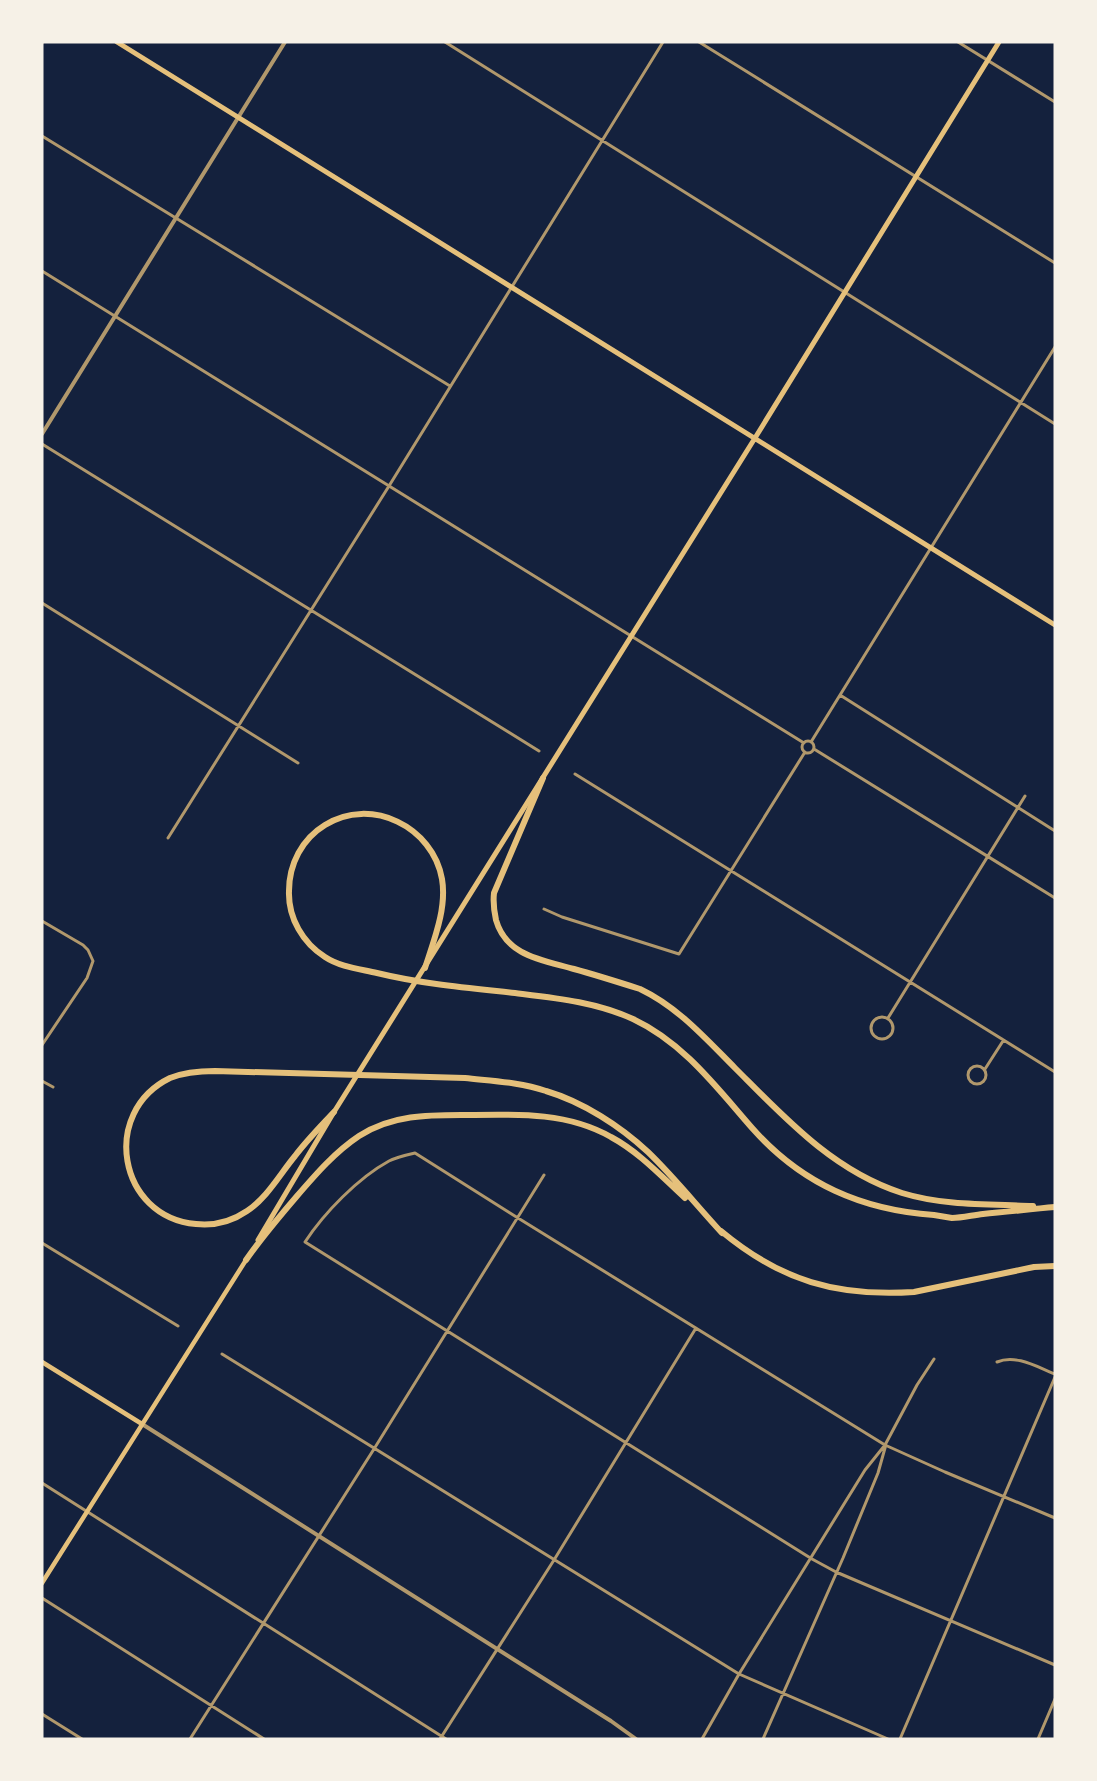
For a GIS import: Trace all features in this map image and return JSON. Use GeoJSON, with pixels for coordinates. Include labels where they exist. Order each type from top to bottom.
{"type":"FeatureCollection","features":[{"type":"Feature","properties":{"kind":"highway"},"geometry":{"type":"LineString","coordinates":[[543,778],[494,892],[494,908],[498,927],[512,945],[524,954],[640,989],[655,996],[690,1023],[784,1117],[820,1148],[873,1182],[903,1193],[939,1201],[1055,1207]]}},
{"type":"Feature","properties":{"kind":"highway"},"geometry":{"type":"LineString","coordinates":[[425,968],[435,935],[443,894],[442,877],[436,859],[417,833],[388,817],[373,814],[343,817],[316,831],[304,843],[294,861],[288,887],[289,900],[299,930],[312,948],[326,958],[342,965],[391,977],[590,1004],[633,1019],[663,1037],[689,1058],[756,1133],[800,1172],[849,1198],[896,1211],[953,1218],[1055,1207]]}},
{"type":"Feature","properties":{"kind":"highway"},"geometry":{"type":"LineString","coordinates":[[334,1112],[253,1207],[224,1223],[202,1225],[166,1216],[140,1192],[129,1169],[127,1130],[141,1102],[158,1085],[187,1073],[215,1071],[465,1078],[506,1082],[545,1090],[569,1099],[628,1135],[647,1152],[722,1233]]}},
{"type":"Feature","properties":{"kind":"highway"},"geometry":{"type":"LineString","coordinates":[[246,1260],[265,1233],[314,1176],[342,1149],[375,1126],[392,1120],[431,1114],[543,1116],[588,1126],[629,1148],[722,1233],[747,1252],[785,1274],[821,1285],[894,1294],[1055,1266]]}},
{"type":"Feature","properties":{"kind":"main road"},"geometry":{"type":"LineString","coordinates":[[117,42],[1055,625]]}},
{"type":"Feature","properties":{"kind":"main road"},"geometry":{"type":"LineString","coordinates":[[42,1583],[246,1260],[334,1112],[999,42]]}},
{"type":"Feature","properties":{"kind":"main road"},"geometry":{"type":"LineString","coordinates":[[42,1362],[142,1424]]}},
{"type":"Feature","properties":{"kind":"street"},"geometry":{"type":"LineString","coordinates":[[42,434],[285,42]]}},
{"type":"Feature","properties":{"kind":"street"},"geometry":{"type":"LineString","coordinates":[[445,42],[1055,424]]}},
{"type":"Feature","properties":{"kind":"street"},"geometry":{"type":"LineString","coordinates":[[168,838],[663,42]]}},
{"type":"Feature","properties":{"kind":"street"},"geometry":{"type":"LineString","coordinates":[[699,42],[1055,263]]}},
{"type":"Feature","properties":{"kind":"street"},"geometry":{"type":"LineString","coordinates":[[958,42],[1055,102]]}},
{"type":"Feature","properties":{"kind":"street"},"geometry":{"type":"LineString","coordinates":[[42,136],[450,386]]}},
{"type":"Feature","properties":{"kind":"street"},"geometry":{"type":"LineString","coordinates":[[42,271],[804,743],[811,742]]}},
{"type":"Feature","properties":{"kind":"street"},"geometry":{"type":"LineString","coordinates":[[811,742],[1055,347]]}},
{"type":"Feature","properties":{"kind":"street"},"geometry":{"type":"LineString","coordinates":[[42,444],[539,751]]}},
{"type":"Feature","properties":{"kind":"street"},"geometry":{"type":"LineString","coordinates":[[42,603],[298,763]]}},
{"type":"Feature","properties":{"kind":"street"},"geometry":{"type":"LineString","coordinates":[[840,695],[1055,831]]}},
{"type":"Feature","properties":{"kind":"street"},"geometry":{"type":"LineString","coordinates":[[811,742],[814,749],[1055,898]]}},
{"type":"Feature","properties":{"kind":"street"},"geometry":{"type":"LineString","coordinates":[[804,743],[802,748],[805,752]]}},
{"type":"Feature","properties":{"kind":"street"},"geometry":{"type":"LineString","coordinates":[[805,752],[811,752],[814,749]]}},
{"type":"Feature","properties":{"kind":"street"},"geometry":{"type":"LineString","coordinates":[[544,909],[562,917],[679,954],[805,752]]}},
{"type":"Feature","properties":{"kind":"street"},"geometry":{"type":"LineString","coordinates":[[575,774],[1055,1072]]}},
{"type":"Feature","properties":{"kind":"street"},"geometry":{"type":"LineString","coordinates":[[888,1018],[1025,796]]}},
{"type":"Feature","properties":{"kind":"street"},"geometry":{"type":"LineString","coordinates":[[42,921],[83,945],[93,957],[87,978],[42,1045]]}},
{"type":"Feature","properties":{"kind":"street"},"geometry":{"type":"LineString","coordinates":[[877,1017],[888,1018],[892,1023],[891,1034],[882,1040],[876,1038],[870,1029],[872,1022],[877,1017]]}},
{"type":"Feature","properties":{"kind":"street"},"geometry":{"type":"LineString","coordinates":[[985,1069],[973,1066],[969,1071],[970,1080],[976,1084],[982,1083],[986,1078],[985,1069],[1003,1041]]}},
{"type":"Feature","properties":{"kind":"street"},"geometry":{"type":"LineString","coordinates":[[42,1081],[53,1087]]}},
{"type":"Feature","properties":{"kind":"street"},"geometry":{"type":"LineString","coordinates":[[1055,1518],[885,1445],[415,1153],[388,1161],[366,1177],[343,1196],[305,1242],[812,1559],[836,1572],[1055,1665]]}},
{"type":"Feature","properties":{"kind":"street"},"geometry":{"type":"LineString","coordinates":[[190,1739],[544,1175]]}},
{"type":"Feature","properties":{"kind":"street"},"geometry":{"type":"LineString","coordinates":[[42,1243],[178,1326]]}},
{"type":"Feature","properties":{"kind":"street"},"geometry":{"type":"LineString","coordinates":[[441,1738],[554,1560],[696,1328]]}},
{"type":"Feature","properties":{"kind":"street"},"geometry":{"type":"LineString","coordinates":[[222,1354],[739,1674],[888,1739]]}},
{"type":"Feature","properties":{"kind":"street"},"geometry":{"type":"LineString","coordinates":[[702,1739],[739,1674],[865,1470],[885,1445],[917,1385],[934,1359]]}},
{"type":"Feature","properties":{"kind":"street"},"geometry":{"type":"LineString","coordinates":[[900,1739],[1055,1375],[1015,1360],[1005,1359],[997,1362]]}},
{"type":"Feature","properties":{"kind":"street"},"geometry":{"type":"LineString","coordinates":[[142,1424],[636,1739]]}},
{"type":"Feature","properties":{"kind":"street"},"geometry":{"type":"LineString","coordinates":[[763,1739],[878,1473],[885,1445]]}},
{"type":"Feature","properties":{"kind":"street"},"geometry":{"type":"LineString","coordinates":[[42,1483],[441,1738],[446,1739]]}},
{"type":"Feature","properties":{"kind":"street"},"geometry":{"type":"LineString","coordinates":[[42,1598],[264,1739]]}},
{"type":"Feature","properties":{"kind":"street"},"geometry":{"type":"LineString","coordinates":[[1038,1739],[1055,1699]]}},
{"type":"Feature","properties":{"kind":"street"},"geometry":{"type":"LineString","coordinates":[[42,1714],[82,1739]]}}]}
